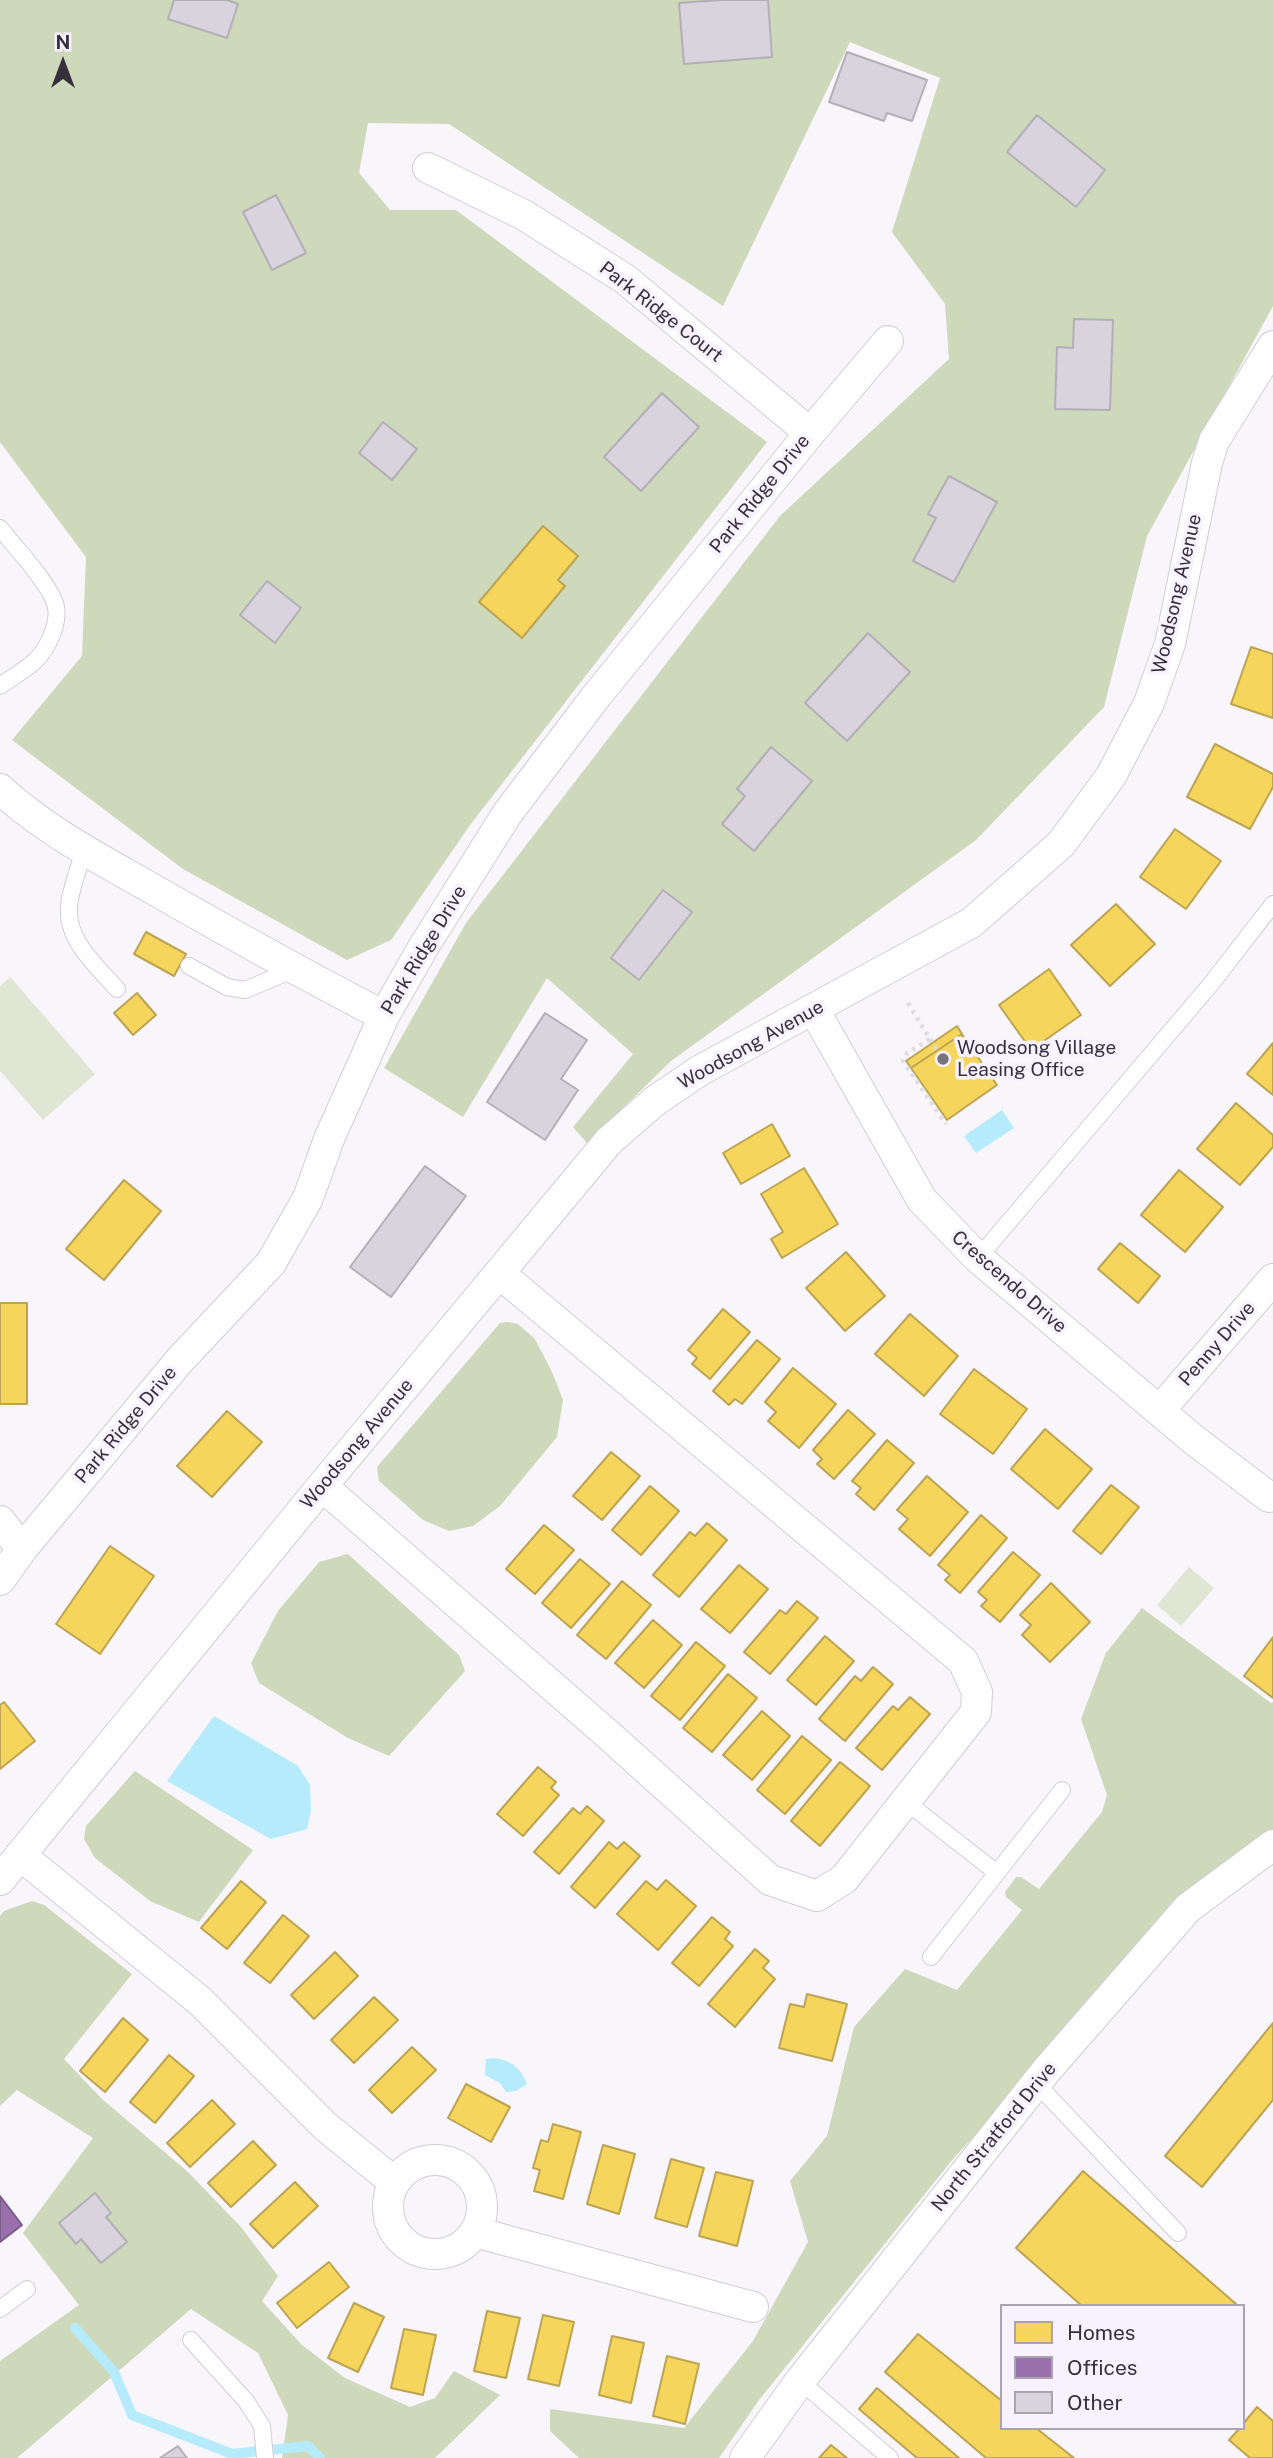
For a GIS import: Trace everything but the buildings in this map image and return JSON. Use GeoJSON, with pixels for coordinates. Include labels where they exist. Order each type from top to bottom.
{"type":"FeatureCollection","features":[{"type":"Feature","properties":{"kind":"street","name":"Park Ridge Court"},"geometry":{"type":"LineString","coordinates":[[428,168],[524,215],[625,279],[810,433]]}},
{"type":"Feature","properties":{"kind":"street","name":"Park Ridge Drive"},"geometry":{"type":"LineString","coordinates":[[0,1580],[22,1549],[180,1360],[271,1263],[308,1198],[329,1139],[384,1016],[424,946],[507,814],[594,699],[888,341]]}},
{"type":"Feature","properties":{"kind":"street","name":"Woodsong Avenue"},"geometry":{"type":"LineString","coordinates":[[0,1880],[321,1486],[609,1141],[655,1101],[699,1071],[971,923],[1060,844],[1111,776],[1149,703],[1170,644],[1207,463],[1214,442],[1264,378],[1273,346]]}},
{"type":"Feature","properties":{"kind":"street"},"geometry":{"type":"LineString","coordinates":[[0,789],[84,851],[384,1016]]}},
{"type":"Feature","properties":{"kind":"street","name":"Crescendo Drive"},"geometry":{"type":"LineString","coordinates":[[814,1010],[922,1200],[978,1258],[1194,1440],[1271,1498]]}},
{"type":"Feature","properties":{"kind":"street"},"geometry":{"type":"LineString","coordinates":[[321,1486],[604,1731],[770,1880],[817,1896],[844,1878],[976,1712],[976,1692],[963,1661],[499,1273]]}},
{"type":"Feature","properties":{"kind":"street","name":"Penny Drive"},"geometry":{"type":"LineString","coordinates":[[1160,1410],[1273,1279]]}},
{"type":"Feature","properties":{"kind":"street"},"geometry":{"type":"LineString","coordinates":[[0,1521],[22,1549]]}},
{"type":"Feature","properties":{"kind":"street","name":"North Stratford Drive"},"geometry":{"type":"LineString","coordinates":[[745,2458],[800,2381],[1036,2083],[1188,1908],[1273,1845]]}},
{"type":"Feature","properties":{"kind":"street"},"geometry":{"type":"LineString","coordinates":[[20,1855],[200,2001],[325,2126],[394,2182]]}},
{"type":"Feature","properties":{"kind":"street"},"geometry":{"type":"LineString","coordinates":[[446,2161],[460,2167],[471,2176],[481,2196],[481,2218],[475,2232],[464,2245],[449,2252],[433,2255],[417,2251],[403,2242],[393,2230],[388,2214],[388,2197],[394,2182],[404,2170],[417,2163],[446,2161]]}},
{"type":"Feature","properties":{"kind":"street"},"geometry":{"type":"LineString","coordinates":[[475,2232],[753,2307]]}},
{"type":"Feature","properties":{"kind":"lane"},"geometry":{"type":"LineString","coordinates":[[0,527],[50,593],[56,608],[56,626],[49,642],[36,660],[0,686]]}},
{"type":"Feature","properties":{"kind":"lane"},"geometry":{"type":"LineString","coordinates":[[84,851],[69,902],[69,923],[78,944],[117,989]]}},
{"type":"Feature","properties":{"kind":"lane"},"geometry":{"type":"LineString","coordinates":[[978,1258],[1211,984],[1273,904]]}},
{"type":"Feature","properties":{"kind":"lane"},"geometry":{"type":"LineString","coordinates":[[189,966],[227,987],[245,990],[295,969]]}},
{"type":"Feature","properties":{"kind":"lane"},"geometry":{"type":"LineString","coordinates":[[931,1957],[1062,1790]]}},
{"type":"Feature","properties":{"kind":"lane"},"geometry":{"type":"LineString","coordinates":[[905,1801],[998,1873]]}},
{"type":"Feature","properties":{"kind":"lane"},"geometry":{"type":"LineString","coordinates":[[1036,2083],[1178,2232]]}},
{"type":"Feature","properties":{"kind":"lane"},"geometry":{"type":"LineString","coordinates":[[0,2309],[27,2289]]}},
{"type":"Feature","properties":{"kind":"lane"},"geometry":{"type":"LineString","coordinates":[[191,2340],[246,2401],[262,2426],[265,2458]]}},
{"type":"Feature","properties":{"kind":"lane"},"geometry":{"type":"LineString","coordinates":[[800,2381],[890,2458]]}},
{"type":"Feature","properties":{"kind":"path"},"geometry":{"type":"LineString","coordinates":[[908,1003],[937,1050]]}},
{"type":"Feature","properties":{"kind":"path"},"geometry":{"type":"LineString","coordinates":[[930,1039],[907,1054],[903,1061],[946,1124]]}},
{"type":"Feature","properties":{"kind":"green space"},"geometry":{"type":"Polygon","coordinates":[[[0,0],[1273,0],[1273,306],[1147,536],[1104,707],[976,840],[671,1061],[587,1143],[573,1127],[633,1054],[547,978],[463,1117],[384,1068],[466,923],[780,516],[949,359],[945,304],[892,232],[940,78],[850,42],[723,306],[449,124],[368,123],[359,173],[390,210],[456,210],[767,442],[470,825],[391,940],[347,960],[183,869],[12,740],[82,656],[86,557],[0,442],[0,0]]]}},
{"type":"Feature","properties":{"kind":"green space"},"geometry":{"type":"Polygon","coordinates":[[[10,977],[95,1074],[43,1120],[0,1071],[0,986],[10,977]]]}},
{"type":"Feature","properties":{"kind":"green space"},"geometry":{"type":"Polygon","coordinates":[[[500,1323],[518,1324],[535,1339],[552,1372],[563,1400],[557,1437],[500,1506],[473,1526],[449,1531],[423,1520],[379,1481],[377,1467],[500,1323]]]}},
{"type":"Feature","properties":{"kind":"green space"},"geometry":{"type":"Polygon","coordinates":[[[348,1554],[459,1655],[465,1671],[389,1756],[348,1738],[259,1683],[251,1663],[278,1611],[319,1562],[348,1554]]]}},
{"type":"Feature","properties":{"kind":"green space"},"geometry":{"type":"Polygon","coordinates":[[[1189,1567],[1214,1588],[1181,1626],[1157,1605],[1189,1567]]]}},
{"type":"Feature","properties":{"kind":"green space"},"geometry":{"type":"Polygon","coordinates":[[[1142,1608],[1273,1702],[1273,1831],[1234,1856],[953,2159],[759,2400],[719,2458],[579,2458],[550,2431],[550,2409],[684,2428],[753,2341],[808,2242],[790,2181],[827,2136],[854,2027],[905,1969],[957,1990],[1022,1910],[1006,1897],[1005,1892],[1016,1877],[1021,1877],[1039,1889],[1102,1812],[1107,1795],[1081,1719],[1106,1653],[1142,1608]]]}},
{"type":"Feature","properties":{"kind":"green space"},"geometry":{"type":"Polygon","coordinates":[[[135,1771],[253,1850],[199,1922],[150,1901],[95,1858],[84,1839],[86,1826],[135,1771]]]}},
{"type":"Feature","properties":{"kind":"green space"},"geometry":{"type":"Polygon","coordinates":[[[32,1901],[44,1905],[132,1974],[64,2059],[102,2099],[188,2172],[241,2227],[278,2276],[262,2301],[302,2345],[345,2378],[410,2407],[435,2398],[454,2371],[500,2395],[435,2458],[282,2458],[288,2415],[258,2353],[191,2309],[17,2458],[0,2458],[0,2361],[79,2305],[23,2233],[93,2138],[17,2090],[0,2106],[0,1916],[4,1911],[32,1901]]]}},
{"type":"Feature","properties":{"kind":"water"},"geometry":{"type":"Polygon","coordinates":[[[1002,1110],[1014,1128],[976,1153],[964,1136],[1002,1110]]]}},
{"type":"Feature","properties":{"kind":"water"},"geometry":{"type":"Polygon","coordinates":[[[214,1716],[298,1766],[310,1785],[311,1811],[307,1829],[271,1839],[167,1781],[214,1716]]]}},
{"type":"Feature","properties":{"kind":"water"},"geometry":{"type":"Polygon","coordinates":[[[494,2058],[515,2066],[527,2084],[516,2091],[506,2092],[500,2083],[485,2075],[486,2059],[494,2058]]]}},
{"type":"Feature","properties":{"kind":"waterway"},"geometry":{"type":"LineString","coordinates":[[75,2328],[114,2372],[132,2415],[232,2454],[308,2446],[320,2458]]}},
{"type":"Feature","properties":{"kind":"place","name":"Woodsong Village Leasing Office"},"geometry":{"type":"Point","coordinates":[943,1059]}}]}
